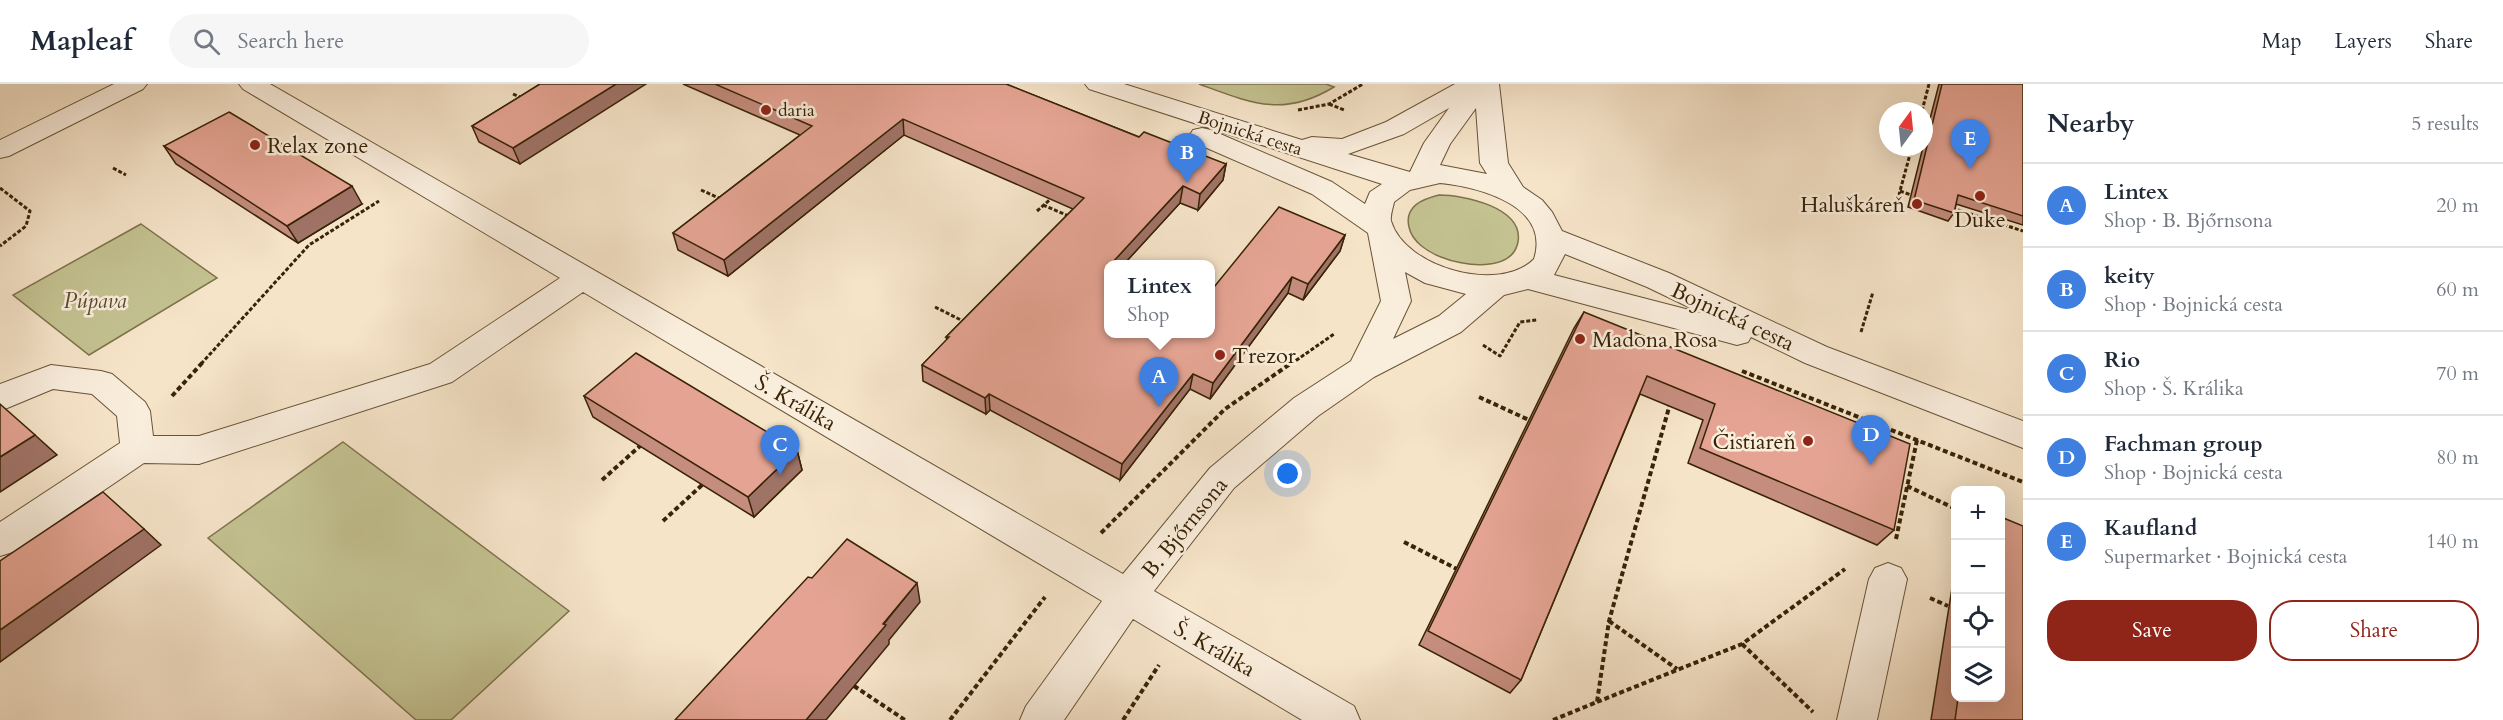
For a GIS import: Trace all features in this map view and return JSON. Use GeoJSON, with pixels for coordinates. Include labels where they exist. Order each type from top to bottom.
{"type":"FeatureCollection","features":[{"type":"Feature","properties":{"kind":"street"},"geometry":{"type":"LineString","coordinates":[[0,150],[134,84]]}},
{"type":"Feature","properties":{"kind":"street","name":"Š. Králika"},"geometry":{"type":"LineString","coordinates":[[252,84],[1329,714]]}},
{"type":"Feature","properties":{"kind":"street","name":"Bojnická cesta"},"geometry":{"type":"LineString","coordinates":[[1092,84],[1244,155],[1314,184],[1342,200],[1381,233],[1398,255],[1424,272],[1457,284],[1495,286],[1527,278],[1546,264],[1550,255],[1551,237],[1538,213],[1513,193],[1477,178],[1440,174],[1412,178],[1286,144],[1098,84]]}},
{"type":"Feature","properties":{"kind":"street"},"geometry":{"type":"LineString","coordinates":[[1286,144],[1344,147],[1395,128],[1473,84]]}},
{"type":"Feature","properties":{"kind":"street"},"geometry":{"type":"LineString","coordinates":[[1363,369],[1396,302],[1376,212],[1380,200],[1389,189],[1412,178],[1480,84]]}},
{"type":"Feature","properties":{"kind":"street"},"geometry":{"type":"LineString","coordinates":[[1486,84],[1494,163],[1513,193]]}},
{"type":"Feature","properties":{"kind":"street","name":"Bojnická cesta"},"geometry":{"type":"LineString","coordinates":[[1551,237],[1658,280],[1816,355],[2023,435]]}},
{"type":"Feature","properties":{"kind":"street"},"geometry":{"type":"LineString","coordinates":[[0,541],[137,442],[199,450],[441,373],[584,277]]}},
{"type":"Feature","properties":{"kind":"street","name":"Bojnická cesta"},"geometry":{"type":"LineString","coordinates":[[1527,278],[1816,355]]}},
{"type":"Feature","properties":{"kind":"street","name":"B. Bjőrnsona"},"geometry":{"type":"LineString","coordinates":[[1040,720],[1127,597],[1222,478],[1306,407],[1363,369],[1450,324],[1495,286]]}},
{"type":"Feature","properties":{"kind":"street"},"geometry":{"type":"LineString","coordinates":[[0,398],[51,377],[101,383],[133,411],[137,442]]}},
{"type":"Feature","properties":{"kind":"street"},"geometry":{"type":"LineString","coordinates":[[1857,720],[1888,579]]}},
{"type":"Feature","properties":{"kind":"path"},"geometry":{"type":"LineString","coordinates":[[1289,112],[1329,104],[1364,84]]}},
{"type":"Feature","properties":{"kind":"path"},"geometry":{"type":"LineString","coordinates":[[1924,102],[1929,84]]}},
{"type":"Feature","properties":{"kind":"path"},"geometry":{"type":"LineString","coordinates":[[513,94],[528,101]]}},
{"type":"Feature","properties":{"kind":"path"},"geometry":{"type":"LineString","coordinates":[[1894,213],[1910,156]]}},
{"type":"Feature","properties":{"kind":"path"},"geometry":{"type":"LineString","coordinates":[[114,168],[126,175]]}},
{"type":"Feature","properties":{"kind":"path"},"geometry":{"type":"LineString","coordinates":[[137,442],[309,245],[415,178]]}},
{"type":"Feature","properties":{"kind":"path"},"geometry":{"type":"LineString","coordinates":[[0,188],[30,212],[26,226],[0,246]]}},
{"type":"Feature","properties":{"kind":"path"},"geometry":{"type":"LineString","coordinates":[[701,190],[722,200]]}},
{"type":"Feature","properties":{"kind":"path"},"geometry":{"type":"LineString","coordinates":[[1038,211],[1059,190]]}},
{"type":"Feature","properties":{"kind":"path"},"geometry":{"type":"LineString","coordinates":[[1900,191],[1922,199]]}},
{"type":"Feature","properties":{"kind":"path"},"geometry":{"type":"LineString","coordinates":[[1044,205],[1077,220]]}},
{"type":"Feature","properties":{"kind":"path"},"geometry":{"type":"LineString","coordinates":[[1945,206],[2023,231]]}},
{"type":"Feature","properties":{"kind":"path"},"geometry":{"type":"LineString","coordinates":[[1860,336],[1873,292]]}},
{"type":"Feature","properties":{"kind":"path"},"geometry":{"type":"LineString","coordinates":[[935,307],[973,326]]}},
{"type":"Feature","properties":{"kind":"path"},"geometry":{"type":"LineString","coordinates":[[1450,324],[1500,356],[1520,322],[1540,319]]}},
{"type":"Feature","properties":{"kind":"path"},"geometry":{"type":"LineString","coordinates":[[1741,370],[2023,482]]}},
{"type":"Feature","properties":{"kind":"path"},"geometry":{"type":"LineString","coordinates":[[1597,702],[1609,621],[1673,394]]}},
{"type":"Feature","properties":{"kind":"path"},"geometry":{"type":"LineString","coordinates":[[1479,397],[1530,420]]}},
{"type":"Feature","properties":{"kind":"path"},"geometry":{"type":"LineString","coordinates":[[1552,720],[1742,644],[1847,567],[1888,579],[1917,440]]}},
{"type":"Feature","properties":{"kind":"path"},"geometry":{"type":"LineString","coordinates":[[602,480],[640,446]]}},
{"type":"Feature","properties":{"kind":"path"},"geometry":{"type":"LineString","coordinates":[[663,521],[702,485]]}},
{"type":"Feature","properties":{"kind":"path"},"geometry":{"type":"LineString","coordinates":[[1907,486],[1951,507]]}},
{"type":"Feature","properties":{"kind":"path"},"geometry":{"type":"LineString","coordinates":[[1404,542],[1456,569]]}},
{"type":"Feature","properties":{"kind":"path"},"geometry":{"type":"LineString","coordinates":[[1609,621],[1677,669]]}},
{"type":"Feature","properties":{"kind":"path"},"geometry":{"type":"LineString","coordinates":[[1123,720],[1183,629]]}},
{"type":"Feature","properties":{"kind":"path"},"geometry":{"type":"LineString","coordinates":[[1742,644],[1821,720]]}},
{"type":"Feature","properties":{"kind":"path"},"geometry":{"type":"LineString","coordinates":[[854,686],[905,720]]}},
{"type":"Feature","properties":{"kind":"green space"},"geometry":{"type":"Polygon","coordinates":[[[1199,84],[1326,84],[1334,87],[1316,97],[1283,105],[1235,97],[1199,84]]]}},
{"type":"Feature","properties":{"kind":"green space"},"geometry":{"type":"Polygon","coordinates":[[[1439,195],[1462,197],[1490,205],[1502,212],[1512,220],[1517,230],[1518,242],[1514,252],[1497,263],[1473,264],[1441,257],[1421,246],[1413,237],[1409,227],[1409,214],[1421,201],[1439,195]]]}},
{"type":"Feature","properties":{"kind":"green space","name":"Púpava"},"geometry":{"type":"Polygon","coordinates":[[[141,224],[217,278],[89,355],[13,295],[141,224]]]}},
{"type":"Feature","properties":{"kind":"green space"},"geometry":{"type":"Polygon","coordinates":[[[343,442],[569,611],[451,720],[416,720],[208,538],[343,442]]]}},
{"type":"Feature","properties":{"kind":"building"},"geometry":{"type":"Polygon","coordinates":[[[540,84],[616,84],[513,148],[472,126],[540,84]]]}},
{"type":"Feature","properties":{"kind":"building"},"geometry":{"type":"Polygon","coordinates":[[[715,84],[1006,84],[1139,137],[1144,132],[1226,164],[1200,194],[1183,186],[1115,260],[1104,260],[1104,338],[1215,338],[1215,286],[1279,207],[1345,235],[1308,284],[1292,277],[1213,383],[1193,374],[1122,464],[989,394],[985,398],[922,365],[949,337],[946,337],[1084,198],[903,119],[724,260],[673,233],[812,126],[715,84]]]}},
{"type":"Feature","properties":{"kind":"building"},"geometry":{"type":"Polygon","coordinates":[[[1942,84],[2023,84],[2023,216],[1958,195],[1954,213],[1914,200],[1925,156],[1933,156],[1933,121],[1942,84]]]}},
{"type":"Feature","properties":{"kind":"building"},"geometry":{"type":"Polygon","coordinates":[[[229,112],[352,186],[287,226],[164,146],[229,112]]]}},
{"type":"Feature","properties":{"kind":"building"},"geometry":{"type":"Polygon","coordinates":[[[1584,312],[1910,444],[1894,530],[1700,448],[1715,404],[1647,376],[1521,680],[1428,631],[1584,312]]]}},
{"type":"Feature","properties":{"kind":"building"},"geometry":{"type":"Polygon","coordinates":[[[636,353],[797,450],[748,497],[584,396],[636,353]]]}},
{"type":"Feature","properties":{"kind":"building"},"geometry":{"type":"Polygon","coordinates":[[[0,404],[35,435],[0,457],[0,404]]]}},
{"type":"Feature","properties":{"kind":"building"},"geometry":{"type":"Polygon","coordinates":[[[103,492],[144,529],[0,630],[0,561],[103,492]]]}},
{"type":"Feature","properties":{"kind":"building"},"geometry":{"type":"Polygon","coordinates":[[[2005,519],[2023,526],[2023,720],[1955,720],[1957,702],[2005,702],[2005,519]]]}},
{"type":"Feature","properties":{"kind":"building"},"geometry":{"type":"Polygon","coordinates":[[[847,539],[917,583],[883,624],[886,625],[806,720],[675,720],[808,577],[812,578],[847,539]]]}},
{"type":"Feature","properties":{"kind":"place","name":"daria"},"geometry":{"type":"Point","coordinates":[766,110]}},
{"type":"Feature","properties":{"kind":"place","name":"Relax zone"},"geometry":{"type":"Point","coordinates":[255,145]}},
{"type":"Feature","properties":{"kind":"place","name":"Kaufland"},"geometry":{"type":"Point","coordinates":[1970,169]}},
{"type":"Feature","properties":{"kind":"place","name":"keity"},"geometry":{"type":"Point","coordinates":[1187,183]}},
{"type":"Feature","properties":{"kind":"place","name":"Duke"},"geometry":{"type":"Point","coordinates":[1980,196]}},
{"type":"Feature","properties":{"kind":"place","name":"Haluškáreň"},"geometry":{"type":"Point","coordinates":[1917,204]}},
{"type":"Feature","properties":{"kind":"place","name":"Madona Rosa"},"geometry":{"type":"Point","coordinates":[1580,339]}},
{"type":"Feature","properties":{"kind":"place","name":"Trezor"},"geometry":{"type":"Point","coordinates":[1220,355]}},
{"type":"Feature","properties":{"kind":"place","name":"Lintex"},"geometry":{"type":"Point","coordinates":[1159,407]}},
{"type":"Feature","properties":{"kind":"place","name":"Čistiareň"},"geometry":{"type":"Point","coordinates":[1808,441]}},
{"type":"Feature","properties":{"kind":"place","name":"Fachman group"},"geometry":{"type":"Point","coordinates":[1871,465]}},
{"type":"Feature","properties":{"kind":"place","name":"Rio"},"geometry":{"type":"Point","coordinates":[780,475]}}]}
